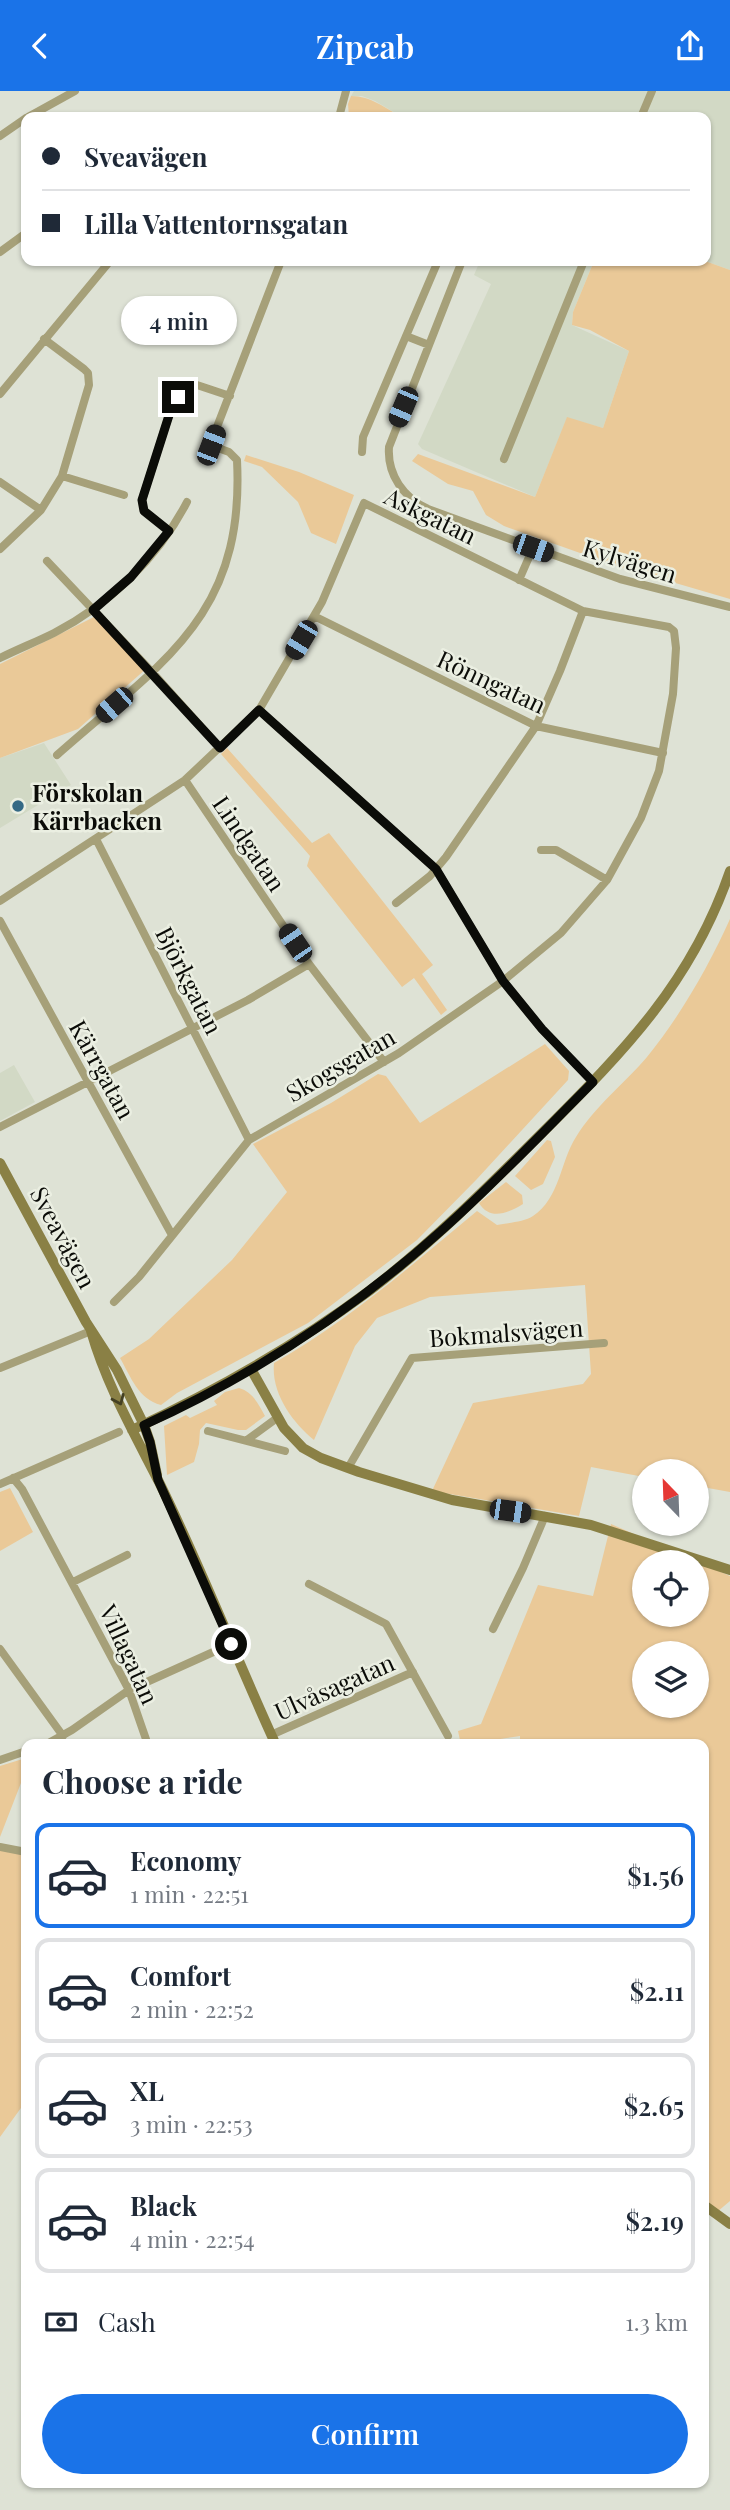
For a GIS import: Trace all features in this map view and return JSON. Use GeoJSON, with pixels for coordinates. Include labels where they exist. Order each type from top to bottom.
{"type":"FeatureCollection","features":[{"type":"Feature","properties":{"kind":"main road"},"geometry":{"type":"LineString","coordinates":[[132,1430],[203,1396],[333,1317],[405,1263],[468,1207],[619,1055],[667,995],[707,926],[730,871]]}},
{"type":"Feature","properties":{"kind":"main road","name":"Sveavägen"},"geometry":{"type":"LineString","coordinates":[[0,1163],[91,1331],[110,1356],[144,1425],[158,1480]]}},
{"type":"Feature","properties":{"kind":"main road","name":"Sveavägen"},"geometry":{"type":"LineString","coordinates":[[91,1331],[96,1349],[132,1430],[158,1480],[273,1739]]}},
{"type":"Feature","properties":{"kind":"main road"},"geometry":{"type":"LineString","coordinates":[[251,1369],[277,1418],[303,1448],[321,1458],[452,1500],[591,1525],[730,1570]]}},
{"type":"Feature","properties":{"kind":"main road"},"geometry":{"type":"LineString","coordinates":[[709,2209],[730,2224]]}},
{"type":"Feature","properties":{"kind":"street"},"geometry":{"type":"LineString","coordinates":[[38,112],[75,91]]}},
{"type":"Feature","properties":{"kind":"street"},"geometry":{"type":"LineString","coordinates":[[340,112],[346,91]]}},
{"type":"Feature","properties":{"kind":"street"},"geometry":{"type":"LineString","coordinates":[[643,112],[652,91]]}},
{"type":"Feature","properties":{"kind":"street"},"geometry":{"type":"LineString","coordinates":[[0,136],[21,122]]}},
{"type":"Feature","properties":{"kind":"street"},"geometry":{"type":"LineString","coordinates":[[0,252],[21,237]]}},
{"type":"Feature","properties":{"kind":"street"},"geometry":{"type":"LineString","coordinates":[[0,394],[106,266]]}},
{"type":"Feature","properties":{"kind":"street"},"geometry":{"type":"LineString","coordinates":[[57,755],[177,647],[200,620],[218,586],[235,524],[237,460],[229,452],[211,445],[279,266]]}},
{"type":"Feature","properties":{"kind":"street"},"geometry":{"type":"LineString","coordinates":[[362,452],[363,437],[436,266]]}},
{"type":"Feature","properties":{"kind":"street","name":"Kylvägen"},"geometry":{"type":"LineString","coordinates":[[460,266],[389,447],[390,462],[400,486],[412,500],[428,509],[533,548],[644,587],[730,607]]}},
{"type":"Feature","properties":{"kind":"street"},"geometry":{"type":"LineString","coordinates":[[504,459],[582,266]]}},
{"type":"Feature","properties":{"kind":"street"},"geometry":{"type":"LineString","coordinates":[[406,336],[429,345]]}},
{"type":"Feature","properties":{"kind":"street"},"geometry":{"type":"LineString","coordinates":[[0,549],[41,510],[62,476],[89,379],[84,369],[44,339]]}},
{"type":"Feature","properties":{"kind":"street"},"geometry":{"type":"LineString","coordinates":[[169,531],[144,511],[142,500],[172,406],[191,383],[230,396]]}},
{"type":"Feature","properties":{"kind":"street"},"geometry":{"type":"LineString","coordinates":[[62,476],[124,495]]}},
{"type":"Feature","properties":{"kind":"street"},"geometry":{"type":"LineString","coordinates":[[0,482],[41,510]]}},
{"type":"Feature","properties":{"kind":"street"},"geometry":{"type":"LineString","coordinates":[[0,658],[54,633],[93,610],[131,577],[169,531],[187,502]]}},
{"type":"Feature","properties":{"kind":"street","name":"Askgatan"},"geometry":{"type":"LineString","coordinates":[[314,616],[364,503],[583,611],[669,627],[674,631]]}},
{"type":"Feature","properties":{"kind":"street"},"geometry":{"type":"LineString","coordinates":[[519,580],[533,548]]}},
{"type":"Feature","properties":{"kind":"street"},"geometry":{"type":"LineString","coordinates":[[47,561],[152,671],[220,748]]}},
{"type":"Feature","properties":{"kind":"street"},"geometry":{"type":"LineString","coordinates":[[396,903],[436,869],[536,726],[583,611]]}},
{"type":"Feature","properties":{"kind":"street"},"geometry":{"type":"LineString","coordinates":[[0,901],[185,780],[259,710],[314,616]]}},
{"type":"Feature","properties":{"kind":"street","name":"Rönngatan"},"geometry":{"type":"LineString","coordinates":[[314,616],[536,726],[663,753]]}},
{"type":"Feature","properties":{"kind":"street","name":"Skogsgatan"},"geometry":{"type":"LineString","coordinates":[[114,1302],[127,1291],[249,1140],[384,1062],[503,981],[561,933],[607,880],[641,818],[653,790],[663,753],[673,694],[676,659],[674,631]]}},
{"type":"Feature","properties":{"kind":"street"},"geometry":{"type":"LineString","coordinates":[[259,710],[436,869],[503,981],[542,1029],[593,1082]]}},
{"type":"Feature","properties":{"kind":"street","name":"Lindgatan"},"geometry":{"type":"LineString","coordinates":[[185,780],[309,964],[384,1062]]}},
{"type":"Feature","properties":{"kind":"street","name":"Björkgatan"},"geometry":{"type":"LineString","coordinates":[[96,839],[249,1140]]}},
{"type":"Feature","properties":{"kind":"street"},"geometry":{"type":"LineString","coordinates":[[541,850],[556,850],[607,880]]}},
{"type":"Feature","properties":{"kind":"street","name":"Kärrgatan"},"geometry":{"type":"LineString","coordinates":[[0,921],[172,1235]]}},
{"type":"Feature","properties":{"kind":"street"},"geometry":{"type":"LineString","coordinates":[[0,1127],[248,1000],[309,964]]}},
{"type":"Feature","properties":{"kind":"street"},"geometry":{"type":"LineString","coordinates":[[0,1368],[91,1331]]}},
{"type":"Feature","properties":{"kind":"street","name":"Bokmalsvägen"},"geometry":{"type":"LineString","coordinates":[[348,1468],[412,1358],[604,1343]]}},
{"type":"Feature","properties":{"kind":"street"},"geometry":{"type":"LineString","coordinates":[[247,1440],[277,1418]]}},
{"type":"Feature","properties":{"kind":"street"},"geometry":{"type":"LineString","coordinates":[[208,1430],[285,1451]]}},
{"type":"Feature","properties":{"kind":"street"},"geometry":{"type":"LineString","coordinates":[[0,1484],[119,1431]]}},
{"type":"Feature","properties":{"kind":"street","name":"Villagatan"},"geometry":{"type":"LineString","coordinates":[[13,1478],[22,1489],[73,1582],[129,1690],[146,1739]]}},
{"type":"Feature","properties":{"kind":"street"},"geometry":{"type":"LineString","coordinates":[[493,1629],[545,1516]]}},
{"type":"Feature","properties":{"kind":"street","name":"Villagatan"},"geometry":{"type":"LineString","coordinates":[[73,1582],[127,1555]]}},
{"type":"Feature","properties":{"kind":"street"},"geometry":{"type":"LineString","coordinates":[[309,1584],[386,1624],[448,1736]]}},
{"type":"Feature","properties":{"kind":"street"},"geometry":{"type":"LineString","coordinates":[[57,1739],[129,1690],[231,1644]]}},
{"type":"Feature","properties":{"kind":"street"},"geometry":{"type":"LineString","coordinates":[[0,1649],[63,1736]]}},
{"type":"Feature","properties":{"kind":"street","name":"Ulvåsagatan"},"geometry":{"type":"LineString","coordinates":[[275,1739],[413,1672]]}},
{"type":"Feature","properties":{"kind":"street"},"geometry":{"type":"LineString","coordinates":[[0,1760],[21,1753]]}},
{"type":"Feature","properties":{"kind":"street"},"geometry":{"type":"LineString","coordinates":[[0,1847],[21,1851]]}},
{"type":"Feature","properties":{"kind":"shaded area"},"geometry":{"type":"Polygon","coordinates":[[[354,91],[730,91],[730,270],[711,263],[711,112],[394,112],[362,96],[351,96],[354,91]]]}},
{"type":"Feature","properties":{"kind":"shaded area"},"geometry":{"type":"Polygon","coordinates":[[[351,96],[358,97],[371,100],[393,112],[349,112],[351,96]]]}},
{"type":"Feature","properties":{"kind":"shaded area"},"geometry":{"type":"Polygon","coordinates":[[[711,263],[730,270],[730,599],[614,565],[504,526],[486,515],[473,491],[448,484],[412,461],[418,454],[535,497],[567,417],[603,428],[629,351],[590,330],[572,325],[573,312],[592,266],[711,266],[711,263]]]}},
{"type":"Feature","properties":{"kind":"shaded area"},"geometry":{"type":"Polygon","coordinates":[[[478,266],[592,266],[573,312],[572,325],[629,351],[603,428],[567,418],[535,497],[422,449],[418,444],[491,284],[474,275],[478,266]]]}},
{"type":"Feature","properties":{"kind":"shaded area"},"geometry":{"type":"Polygon","coordinates":[[[246,455],[299,472],[354,495],[336,544],[311,533],[298,502],[262,467],[244,461],[246,455]]]}},
{"type":"Feature","properties":{"kind":"shaded area"},"geometry":{"type":"Polygon","coordinates":[[[94,617],[102,621],[147,668],[78,729],[0,758],[0,664],[94,617]]]}},
{"type":"Feature","properties":{"kind":"shaded area","name":"Förskolan Kärrbacken"},"geometry":{"type":"Polygon","coordinates":[[[44,743],[71,785],[0,828],[0,758],[44,743]]]}},
{"type":"Feature","properties":{"kind":"shaded area"},"geometry":{"type":"Polygon","coordinates":[[[227,748],[312,843],[329,833],[433,965],[422,974],[447,1010],[441,1015],[414,978],[402,987],[307,866],[310,856],[221,754],[227,748]]]}},
{"type":"Feature","properties":{"kind":"shaded area"},"geometry":{"type":"Polygon","coordinates":[[[730,919],[730,1492],[709,1488],[709,1459],[632,1459],[632,1475],[591,1467],[579,1516],[432,1491],[473,1403],[583,1384],[591,1374],[585,1285],[430,1297],[377,1318],[355,1346],[314,1440],[298,1425],[285,1406],[276,1385],[274,1363],[354,1311],[477,1211],[497,1225],[525,1220],[542,1208],[554,1190],[576,1137],[671,1026],[713,955],[730,919]]]}},
{"type":"Feature","properties":{"kind":"shaded area"},"geometry":{"type":"Polygon","coordinates":[[[545,1044],[569,1071],[568,1080],[417,1240],[308,1323],[177,1393],[161,1405],[141,1393],[120,1358],[149,1339],[232,1260],[287,1192],[253,1144],[331,1103],[378,1074],[386,1076],[420,1123],[545,1044]]]}},
{"type":"Feature","properties":{"kind":"shaded area"},"geometry":{"type":"Polygon","coordinates":[[[14,1065],[35,1102],[0,1121],[0,1073],[14,1065]]]}},
{"type":"Feature","properties":{"kind":"shaded area"},"geometry":{"type":"Polygon","coordinates":[[[547,1140],[551,1141],[555,1157],[543,1184],[531,1190],[515,1176],[547,1140]]]}},
{"type":"Feature","properties":{"kind":"shaded area"},"geometry":{"type":"Polygon","coordinates":[[[506,1182],[522,1195],[523,1204],[500,1214],[483,1209],[479,1203],[506,1182]]]}},
{"type":"Feature","properties":{"kind":"shaded area"},"geometry":{"type":"Polygon","coordinates":[[[239,1388],[252,1396],[265,1416],[246,1430],[206,1423],[200,1430],[194,1462],[167,1475],[164,1426],[186,1415],[190,1418],[217,1405],[214,1401],[225,1392],[239,1388]]]}},
{"type":"Feature","properties":{"kind":"shaded area"},"geometry":{"type":"Polygon","coordinates":[[[10,1488],[33,1532],[0,1551],[0,1492],[10,1488]]]}},
{"type":"Feature","properties":{"kind":"shaded area"},"geometry":{"type":"Polygon","coordinates":[[[611,1524],[632,1533],[632,1537],[641,1537],[670,1550],[632,1550],[632,1627],[709,1627],[709,1567],[730,1576],[730,2201],[717,2212],[709,2206],[709,1739],[520,1739],[520,1736],[460,1739],[458,1731],[481,1724],[538,1585],[593,1596],[611,1524]]]}},
{"type":"Feature","properties":{"kind":"shaded area"},"geometry":{"type":"Polygon","coordinates":[[[21,1760],[21,1783],[0,1837],[0,1766],[21,1760]]]}},
{"type":"Feature","properties":{"kind":"shaded area"},"geometry":{"type":"Polygon","coordinates":[[[0,1847],[21,1849],[21,2108],[0,2137],[0,1847]]]}},
{"type":"Feature","properties":{"kind":"place","name":"Förskolan Kärrbacken"},"geometry":{"type":"Point","coordinates":[18,806]}},
{"type":"Feature","properties":{"kind":"route"},"geometry":{"type":"LineString","coordinates":[[178,397],[172,406],[142,500],[144,511],[169,531],[131,577],[93,610],[152,671],[220,748],[259,710],[436,869],[503,981],[542,1029],[593,1082],[468,1207],[369,1291],[306,1335],[237,1377],[144,1425],[158,1480],[231,1644]]}}]}
